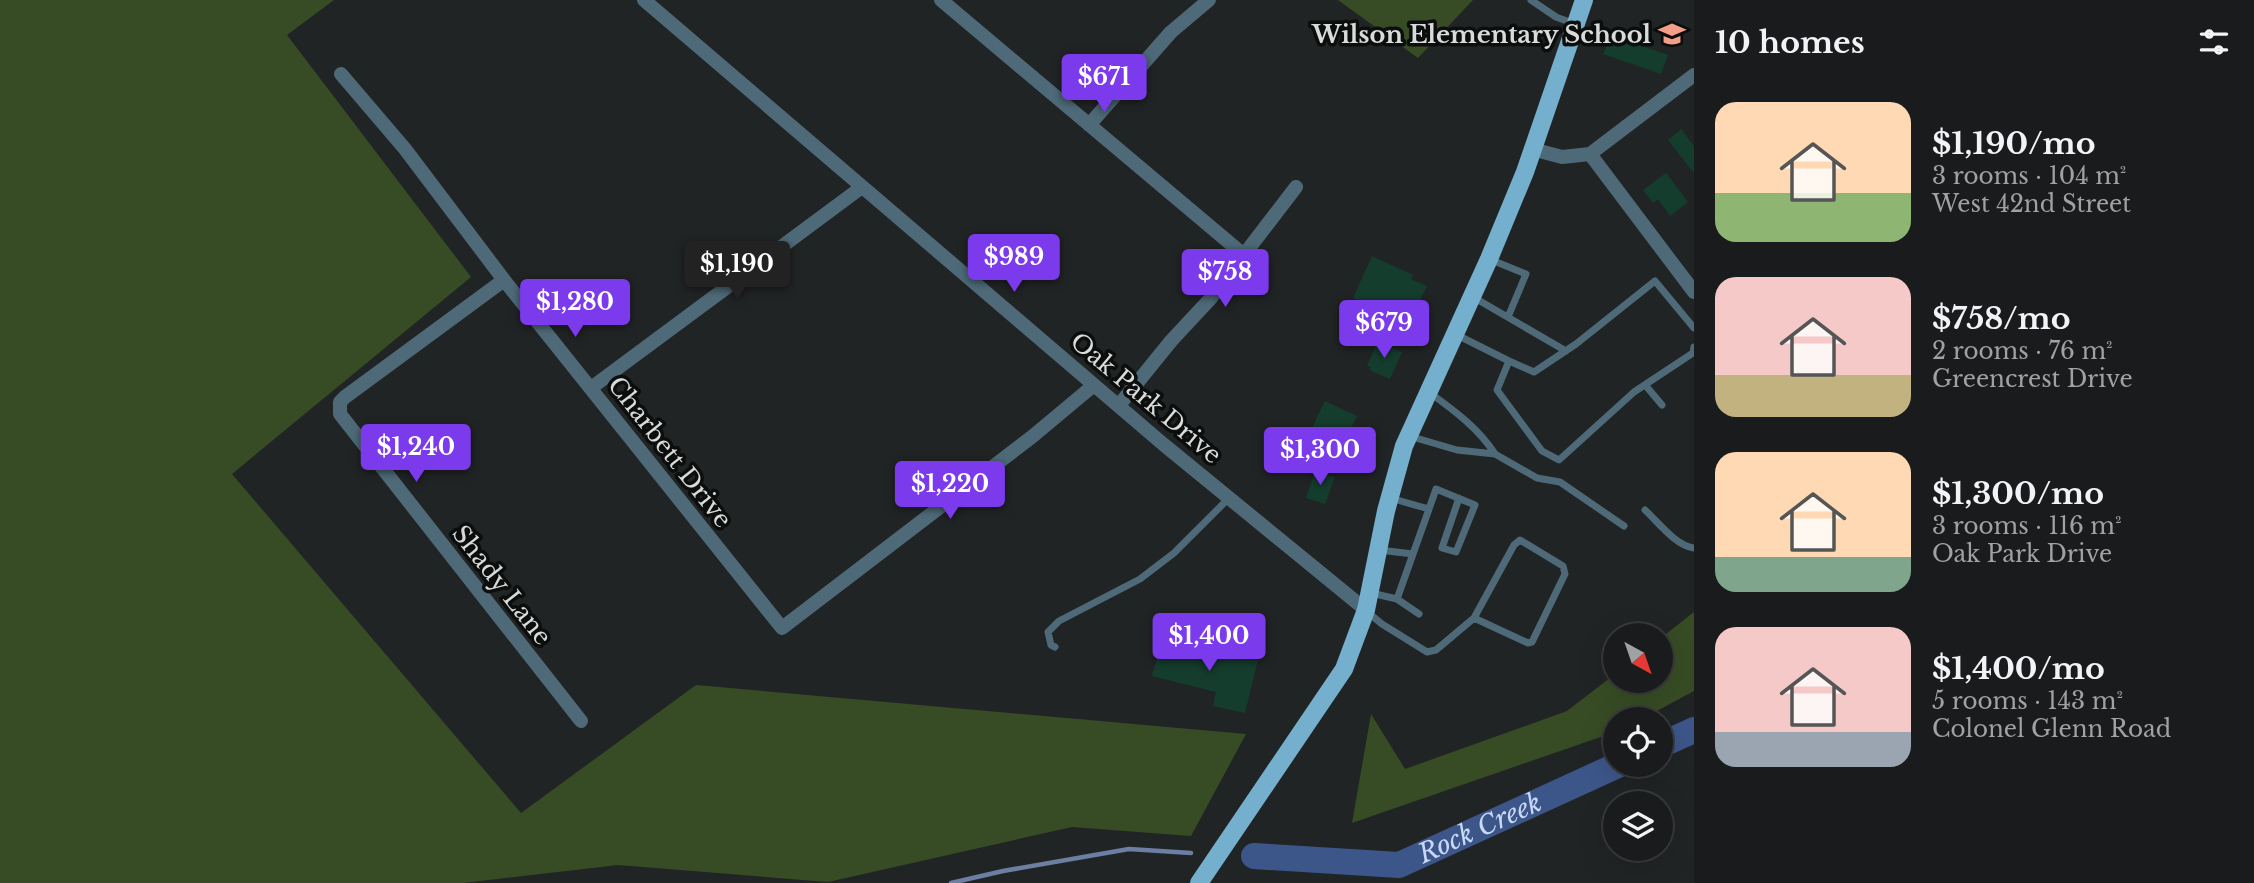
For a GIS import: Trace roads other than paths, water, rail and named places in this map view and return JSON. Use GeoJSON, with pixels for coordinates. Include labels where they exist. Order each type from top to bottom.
{"type":"FeatureCollection","features":[{"type":"Feature","properties":{"kind":"main road"},"geometry":{"type":"LineString","coordinates":[[1199,883],[1344,668],[1368,602],[1390,498],[1408,436],[1489,259],[1532,149],[1584,0]]}},
{"type":"Feature","properties":{"kind":"street","name":"Oak Park Drive"},"geometry":{"type":"LineString","coordinates":[[644,0],[1163,444],[1368,602]]}},
{"type":"Feature","properties":{"kind":"street"},"geometry":{"type":"LineString","coordinates":[[941,0],[1244,255]]}},
{"type":"Feature","properties":{"kind":"street"},"geometry":{"type":"LineString","coordinates":[[1090,125],[1171,32],[1209,0]]}},
{"type":"Feature","properties":{"kind":"street","name":"Charbett Drive"},"geometry":{"type":"LineString","coordinates":[[341,74],[405,149],[504,280],[782,628],[1042,429],[1094,385]]}},
{"type":"Feature","properties":{"kind":"street"},"geometry":{"type":"LineString","coordinates":[[1532,149],[1562,157],[1590,155],[1694,75]]}},
{"type":"Feature","properties":{"kind":"street"},"geometry":{"type":"LineString","coordinates":[[1590,155],[1694,292]]}},
{"type":"Feature","properties":{"kind":"street"},"geometry":{"type":"LineString","coordinates":[[591,388],[862,187]]}},
{"type":"Feature","properties":{"kind":"street"},"geometry":{"type":"LineString","coordinates":[[1119,404],[1211,298],[1296,187]]}},
{"type":"Feature","properties":{"kind":"street","name":"Shady Lane"},"geometry":{"type":"LineString","coordinates":[[504,280],[345,397],[339,408],[350,429],[581,721]]}},
{"type":"Feature","properties":{"kind":"lane"},"geometry":{"type":"LineString","coordinates":[[1532,1],[1556,17],[1576,24]]}},
{"type":"Feature","properties":{"kind":"lane"},"geometry":{"type":"LineString","coordinates":[[1489,259],[1526,274],[1508,317]]}},
{"type":"Feature","properties":{"kind":"lane"},"geometry":{"type":"LineString","coordinates":[[1454,333],[1534,372],[1566,351],[1655,281],[1694,328]]}},
{"type":"Feature","properties":{"kind":"lane"},"geometry":{"type":"LineString","coordinates":[[1471,296],[1566,351]]}},
{"type":"Feature","properties":{"kind":"lane"},"geometry":{"type":"LineString","coordinates":[[1509,361],[1497,390],[1542,451],[1559,460],[1634,392],[1693,353],[1694,347]]}},
{"type":"Feature","properties":{"kind":"lane"},"geometry":{"type":"LineString","coordinates":[[1646,386],[1662,405]]}},
{"type":"Feature","properties":{"kind":"lane"},"geometry":{"type":"LineString","coordinates":[[1428,392],[1455,411],[1486,439],[1495,454]]}},
{"type":"Feature","properties":{"kind":"lane"},"geometry":{"type":"LineString","coordinates":[[1408,436],[1457,450],[1495,454],[1537,478],[1560,482],[1623,526]]}},
{"type":"Feature","properties":{"kind":"lane"},"geometry":{"type":"LineString","coordinates":[[1397,600],[1436,489],[1459,498],[1475,505],[1456,552],[1442,548],[1459,498]]}},
{"type":"Feature","properties":{"kind":"lane"},"geometry":{"type":"LineString","coordinates":[[1055,648],[1051,645],[1048,632],[1059,621],[1140,579],[1174,553],[1230,497]]}},
{"type":"Feature","properties":{"kind":"lane"},"geometry":{"type":"LineString","coordinates":[[1390,498],[1429,509]]}},
{"type":"Feature","properties":{"kind":"lane"},"geometry":{"type":"LineString","coordinates":[[1644,510],[1677,540],[1694,548]]}},
{"type":"Feature","properties":{"kind":"lane"},"geometry":{"type":"LineString","coordinates":[[1419,614],[1397,600],[1368,602],[1382,624],[1427,652],[1436,650],[1474,618],[1514,545],[1520,540],[1563,566],[1565,574],[1532,642],[1528,643],[1474,618]]}},
{"type":"Feature","properties":{"kind":"lane"},"geometry":{"type":"LineString","coordinates":[[1378,550],[1413,554]]}},
{"type":"Feature","properties":{"kind":"waterway","name":"Rock Creek"},"geometry":{"type":"LineString","coordinates":[[1673,740],[1694,730]]}},
{"type":"Feature","properties":{"kind":"waterway","name":"Rock Creek"},"geometry":{"type":"LineString","coordinates":[[1254,856],[1399,865],[1603,772]]}},
{"type":"Feature","properties":{"kind":"waterway"},"geometry":{"type":"LineString","coordinates":[[951,883],[1129,849],[1191,853]]}},
{"type":"Feature","properties":{"kind":"place","name":"Wilson Elementary School"},"geometry":{"type":"Point","coordinates":[1672,34]}}]}
